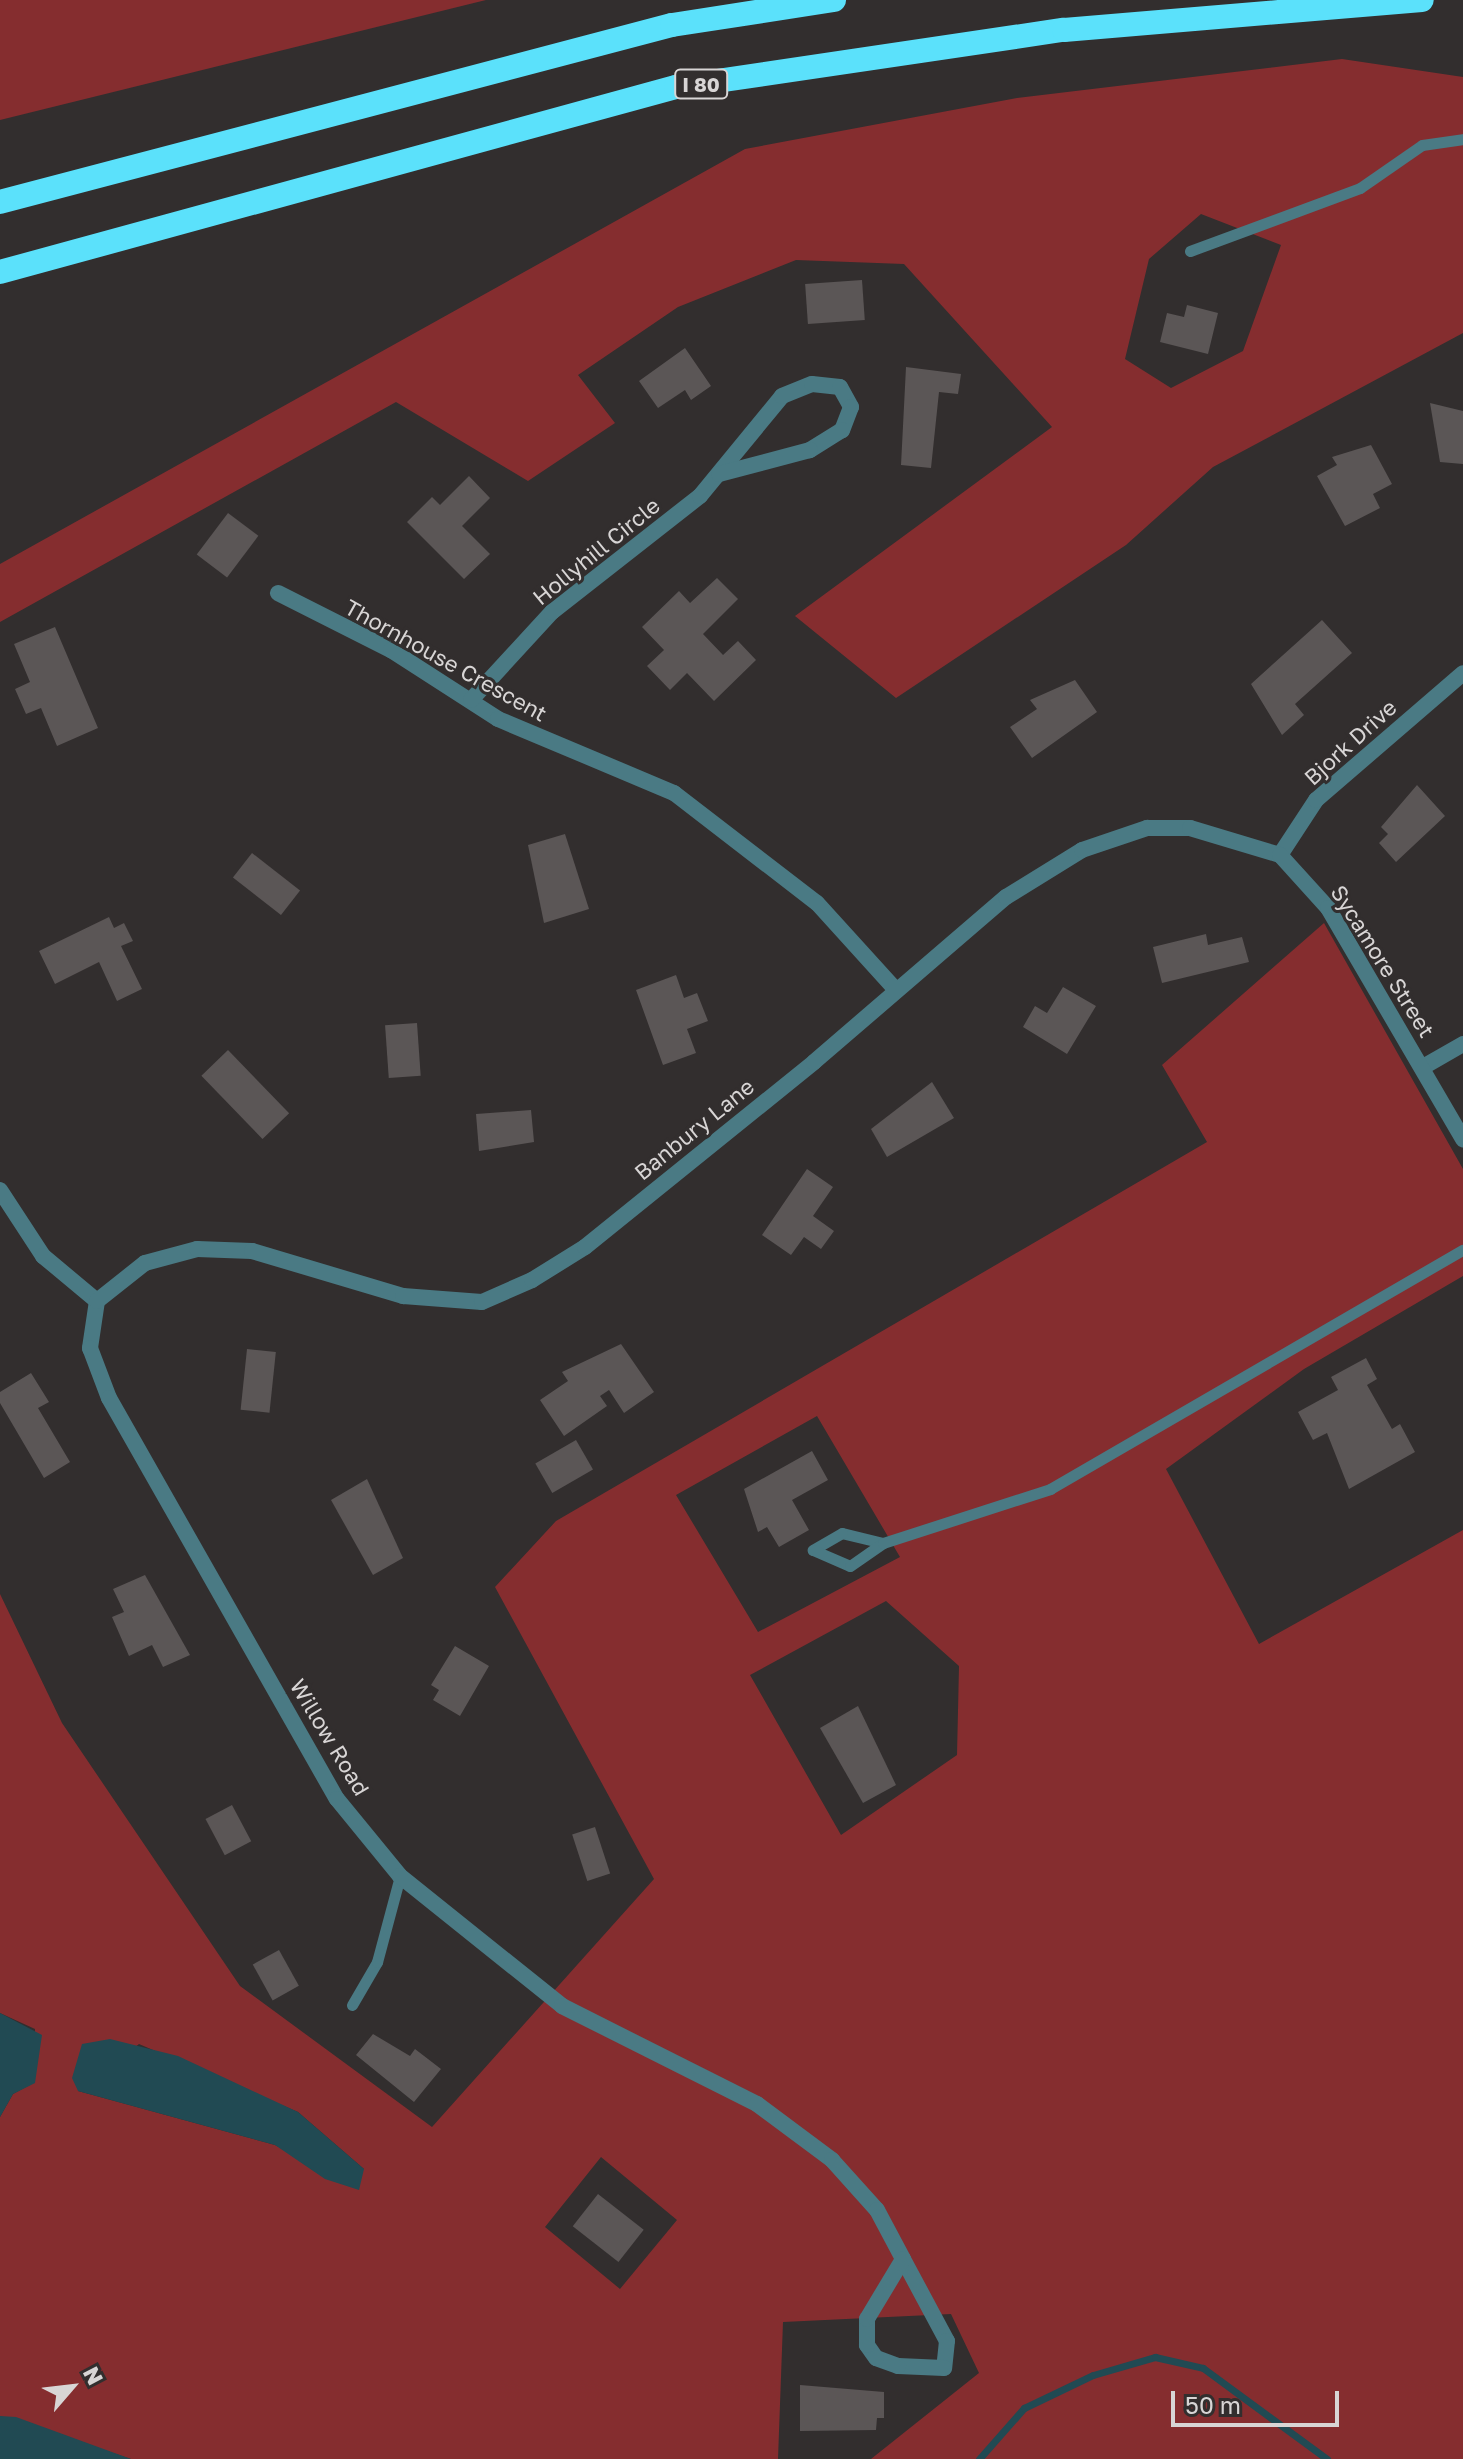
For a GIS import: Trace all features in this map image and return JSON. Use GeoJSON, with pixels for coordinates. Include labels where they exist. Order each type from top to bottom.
{"type":"FeatureCollection","features":[{"type":"Feature","properties":{"kind":"highway"},"geometry":{"type":"LineString","coordinates":[[0,202],[672,25],[834,0]]}},
{"type":"Feature","properties":{"kind":"highway","name":"I 80"},"geometry":{"type":"LineString","coordinates":[[0,272],[676,87],[1064,30],[1422,0]]}},
{"type":"Feature","properties":{"kind":"street","name":"Hollyhill Circle"},"geometry":{"type":"LineString","coordinates":[[471,700],[552,612],[719,474],[782,396],[812,384],[840,387],[851,407],[842,430],[810,450],[719,474]]}},
{"type":"Feature","properties":{"kind":"street","name":"Thornhouse Crescent"},"geometry":{"type":"LineString","coordinates":[[278,593],[524,731],[674,793],[817,903],[896,990]]}},
{"type":"Feature","properties":{"kind":"street","name":"Bjork Drive"},"geometry":{"type":"LineString","coordinates":[[1280,855],[1316,800],[1463,673]]}},
{"type":"Feature","properties":{"kind":"street","name":"Banbury Lane"},"geometry":{"type":"LineString","coordinates":[[97,1301],[145,1263],[197,1249],[252,1251],[403,1296],[482,1302],[585,1247],[1006,897],[1095,845],[1147,828],[1190,828],[1280,855]]}},
{"type":"Feature","properties":{"kind":"street","name":"Sycamore Street"},"geometry":{"type":"LineString","coordinates":[[1280,855],[1328,908],[1463,1139]]}},
{"type":"Feature","properties":{"kind":"street"},"geometry":{"type":"LineString","coordinates":[[1423,1067],[1463,1044]]}},
{"type":"Feature","properties":{"kind":"street"},"geometry":{"type":"LineString","coordinates":[[0,1190],[43,1256],[97,1301]]}},
{"type":"Feature","properties":{"kind":"street","name":"Willow Road"},"geometry":{"type":"LineString","coordinates":[[97,1301],[90,1348],[109,1398],[337,1799],[400,1876],[562,2006],[757,2104],[832,2160],[877,2210],[947,2341],[944,2368],[898,2366],[876,2358],[867,2345],[867,2319],[903,2259]]}},
{"type":"Feature","properties":{"kind":"lane"},"geometry":{"type":"LineString","coordinates":[[1190,251],[1360,188],[1422,145],[1463,139]]}},
{"type":"Feature","properties":{"kind":"lane"},"geometry":{"type":"LineString","coordinates":[[883,1543],[842,1533],[813,1550],[850,1566],[883,1543],[1088,1472],[1463,1250]]}},
{"type":"Feature","properties":{"kind":"lane"},"geometry":{"type":"LineString","coordinates":[[352,2005],[377,1962],[400,1876]]}},
{"type":"Feature","properties":{"kind":"shaded area"},"geometry":{"type":"Polygon","coordinates":[[[0,0],[486,0],[0,120],[0,0]]]}},
{"type":"Feature","properties":{"kind":"shaded area"},"geometry":{"type":"Polygon","coordinates":[[[1342,59],[1463,77],[1463,333],[1213,467],[1126,545],[896,698],[795,616],[1052,427],[904,264],[796,260],[678,307],[578,375],[615,423],[528,481],[396,402],[0,622],[0,564],[745,149],[1017,98],[1342,59]],[[1201,214],[1149,259],[1125,359],[1171,388],[1243,351],[1281,245],[1201,214]]]}},
{"type":"Feature","properties":{"kind":"shaded area"},"geometry":{"type":"Polygon","coordinates":[[[1324,923],[1463,1169],[1463,1276],[1304,1369],[1166,1469],[1259,1644],[1463,1530],[1463,2459],[871,2459],[979,2373],[951,2314],[783,2322],[778,2459],[131,2459],[0,2416],[0,2117],[13,2094],[35,2082],[35,2029],[0,2013],[0,1594],[62,1723],[240,1986],[432,2127],[654,1879],[495,1587],[556,1521],[1207,1142],[1162,1065],[1324,923]],[[817,1416],[676,1495],[758,1632],[900,1557],[817,1416]],[[886,1601],[750,1675],[841,1835],[957,1755],[959,1666],[886,1601]],[[139,2044],[78,2091],[275,2145],[321,2170],[364,2169],[298,2112],[139,2044]],[[601,2157],[545,2227],[620,2289],[677,2220],[601,2157]]]}},
{"type":"Feature","properties":{"kind":"water"},"geometry":{"type":"Polygon","coordinates":[[[0,2013],[42,2035],[35,2083],[13,2094],[0,2117],[0,2013]]]}},
{"type":"Feature","properties":{"kind":"water"},"geometry":{"type":"Polygon","coordinates":[[[110,2039],[178,2056],[298,2112],[364,2169],[359,2190],[325,2179],[275,2145],[78,2091],[72,2078],[82,2044],[110,2039]]]}},
{"type":"Feature","properties":{"kind":"water"},"geometry":{"type":"Polygon","coordinates":[[[0,2416],[16,2417],[131,2459],[0,2459],[0,2416]]]}},
{"type":"Feature","properties":{"kind":"building"},"geometry":{"type":"Polygon","coordinates":[[[862,280],[865,320],[808,324],[805,284],[862,280]]]}},
{"type":"Feature","properties":{"kind":"building"},"geometry":{"type":"Polygon","coordinates":[[[1187,305],[1218,313],[1208,354],[1160,342],[1167,313],[1184,317],[1187,305]]]}},
{"type":"Feature","properties":{"kind":"building"},"geometry":{"type":"Polygon","coordinates":[[[685,348],[711,386],[691,400],[685,390],[658,408],[639,381],[685,348]]]}},
{"type":"Feature","properties":{"kind":"building"},"geometry":{"type":"Polygon","coordinates":[[[906,367],[961,374],[958,394],[939,392],[931,468],[901,465],[906,367]]]}},
{"type":"Feature","properties":{"kind":"building"},"geometry":{"type":"Polygon","coordinates":[[[1430,403],[1463,411],[1463,464],[1440,462],[1430,403]]]}},
{"type":"Feature","properties":{"kind":"building"},"geometry":{"type":"Polygon","coordinates":[[[1371,445],[1392,484],[1373,494],[1380,508],[1345,526],[1317,476],[1337,465],[1332,457],[1371,445]]]}},
{"type":"Feature","properties":{"kind":"building"},"geometry":{"type":"Polygon","coordinates":[[[469,476],[490,498],[462,526],[490,554],[464,579],[407,522],[432,497],[440,505],[469,476]]]}},
{"type":"Feature","properties":{"kind":"building"},"geometry":{"type":"Polygon","coordinates":[[[228,513],[258,536],[227,577],[197,555],[228,513]]]}},
{"type":"Feature","properties":{"kind":"building"},"geometry":{"type":"Polygon","coordinates":[[[717,578],[738,599],[703,634],[723,655],[738,641],[756,660],[714,701],[687,673],[670,690],[647,666],[664,650],[642,627],[679,591],[690,603],[717,578]]]}},
{"type":"Feature","properties":{"kind":"building"},"geometry":{"type":"Polygon","coordinates":[[[1322,620],[1352,653],[1295,704],[1304,715],[1282,735],[1251,684],[1322,620]]]}},
{"type":"Feature","properties":{"kind":"building"},"geometry":{"type":"Polygon","coordinates":[[[55,627],[98,728],[57,746],[41,708],[26,714],[15,689],[30,682],[14,644],[55,627]]]}},
{"type":"Feature","properties":{"kind":"building"},"geometry":{"type":"Polygon","coordinates":[[[1075,680],[1097,712],[1032,758],[1010,727],[1037,709],[1030,700],[1075,680]]]}},
{"type":"Feature","properties":{"kind":"building"},"geometry":{"type":"Polygon","coordinates":[[[1417,785],[1445,816],[1396,862],[1379,843],[1388,834],[1381,827],[1417,785]]]}},
{"type":"Feature","properties":{"kind":"building"},"geometry":{"type":"Polygon","coordinates":[[[565,834],[589,909],[544,923],[528,845],[565,834]]]}},
{"type":"Feature","properties":{"kind":"building"},"geometry":{"type":"Polygon","coordinates":[[[252,853],[300,891],[281,915],[233,877],[252,853]]]}},
{"type":"Feature","properties":{"kind":"building"},"geometry":{"type":"Polygon","coordinates":[[[109,917],[114,928],[124,923],[133,941],[121,946],[142,989],[117,1001],[99,962],[55,984],[39,951],[109,917]]]}},
{"type":"Feature","properties":{"kind":"building"},"geometry":{"type":"Polygon","coordinates":[[[1206,934],[1208,945],[1242,937],[1249,962],[1162,983],[1153,947],[1206,934]]]}},
{"type":"Feature","properties":{"kind":"building"},"geometry":{"type":"Polygon","coordinates":[[[676,975],[684,998],[697,993],[708,1021],[687,1029],[696,1053],[663,1065],[636,990],[676,975]]]}},
{"type":"Feature","properties":{"kind":"building"},"geometry":{"type":"Polygon","coordinates":[[[1063,987],[1096,1006],[1067,1054],[1023,1027],[1035,1006],[1047,1013],[1063,987]]]}},
{"type":"Feature","properties":{"kind":"building"},"geometry":{"type":"Polygon","coordinates":[[[417,1023],[421,1076],[389,1078],[385,1025],[417,1023]]]}},
{"type":"Feature","properties":{"kind":"building"},"geometry":{"type":"Polygon","coordinates":[[[228,1050],[289,1113],[263,1139],[201,1076],[228,1050]]]}},
{"type":"Feature","properties":{"kind":"building"},"geometry":{"type":"Polygon","coordinates":[[[932,1082],[954,1118],[887,1157],[871,1129],[932,1082]]]}},
{"type":"Feature","properties":{"kind":"building"},"geometry":{"type":"Polygon","coordinates":[[[531,1110],[534,1142],[479,1151],[476,1114],[531,1110]]]}},
{"type":"Feature","properties":{"kind":"building"},"geometry":{"type":"Polygon","coordinates":[[[807,1169],[833,1187],[813,1216],[834,1231],[821,1249],[804,1237],[791,1255],[762,1235],[807,1169]]]}},
{"type":"Feature","properties":{"kind":"building"},"geometry":{"type":"Polygon","coordinates":[[[621,1344],[654,1392],[624,1413],[609,1390],[600,1396],[607,1406],[564,1436],[540,1400],[568,1381],[562,1372],[621,1344]]]}},
{"type":"Feature","properties":{"kind":"building"},"geometry":{"type":"Polygon","coordinates":[[[247,1349],[276,1352],[269,1413],[241,1410],[247,1349]]]}},
{"type":"Feature","properties":{"kind":"building"},"geometry":{"type":"Polygon","coordinates":[[[1366,1358],[1377,1379],[1367,1385],[1392,1429],[1400,1424],[1415,1452],[1349,1489],[1327,1433],[1313,1440],[1298,1412],[1338,1390],[1331,1377],[1366,1358]]]}},
{"type":"Feature","properties":{"kind":"building"},"geometry":{"type":"Polygon","coordinates":[[[31,1373],[49,1402],[38,1408],[70,1462],[44,1478],[0,1403],[0,1392],[31,1373]]]}},
{"type":"Feature","properties":{"kind":"building"},"geometry":{"type":"Polygon","coordinates":[[[576,1440],[593,1469],[552,1493],[535,1464],[576,1440]]]}},
{"type":"Feature","properties":{"kind":"building"},"geometry":{"type":"Polygon","coordinates":[[[812,1451],[828,1480],[792,1500],[809,1530],[779,1547],[767,1527],[758,1532],[744,1489],[812,1451]]]}},
{"type":"Feature","properties":{"kind":"building"},"geometry":{"type":"Polygon","coordinates":[[[367,1479],[403,1558],[373,1575],[331,1500],[367,1479]]]}},
{"type":"Feature","properties":{"kind":"building"},"geometry":{"type":"Polygon","coordinates":[[[145,1575],[190,1655],[163,1667],[152,1645],[129,1656],[112,1617],[124,1612],[113,1589],[145,1575]]]}},
{"type":"Feature","properties":{"kind":"building"},"geometry":{"type":"Polygon","coordinates":[[[455,1646],[489,1666],[460,1716],[433,1700],[439,1690],[431,1685],[455,1646]]]}},
{"type":"Feature","properties":{"kind":"building"},"geometry":{"type":"Polygon","coordinates":[[[858,1706],[896,1785],[863,1803],[820,1728],[858,1706]]]}},
{"type":"Feature","properties":{"kind":"building"},"geometry":{"type":"Polygon","coordinates":[[[232,1805],[251,1841],[225,1855],[206,1819],[232,1805]]]}},
{"type":"Feature","properties":{"kind":"building"},"geometry":{"type":"Polygon","coordinates":[[[595,1827],[610,1874],[587,1881],[572,1834],[595,1827]]]}},
{"type":"Feature","properties":{"kind":"building"},"geometry":{"type":"Polygon","coordinates":[[[279,1950],[299,1986],[273,2000],[253,1965],[279,1950]]]}},
{"type":"Feature","properties":{"kind":"building"},"geometry":{"type":"Polygon","coordinates":[[[373,2034],[410,2056],[415,2049],[441,2069],[414,2102],[356,2055],[373,2034]]]}},
{"type":"Feature","properties":{"kind":"building"},"geometry":{"type":"Polygon","coordinates":[[[598,2194],[644,2230],[618,2262],[573,2226],[598,2194]]]}},
{"type":"Feature","properties":{"kind":"building"},"geometry":{"type":"Polygon","coordinates":[[[800,2385],[884,2392],[884,2418],[877,2418],[876,2430],[800,2431],[800,2385]]]}},
{"type":"Feature","properties":{"kind":"waterway"},"geometry":{"type":"LineString","coordinates":[[979,2459],[1024,2408],[1093,2375],[1155,2357],[1203,2368],[1327,2459]]}}]}
